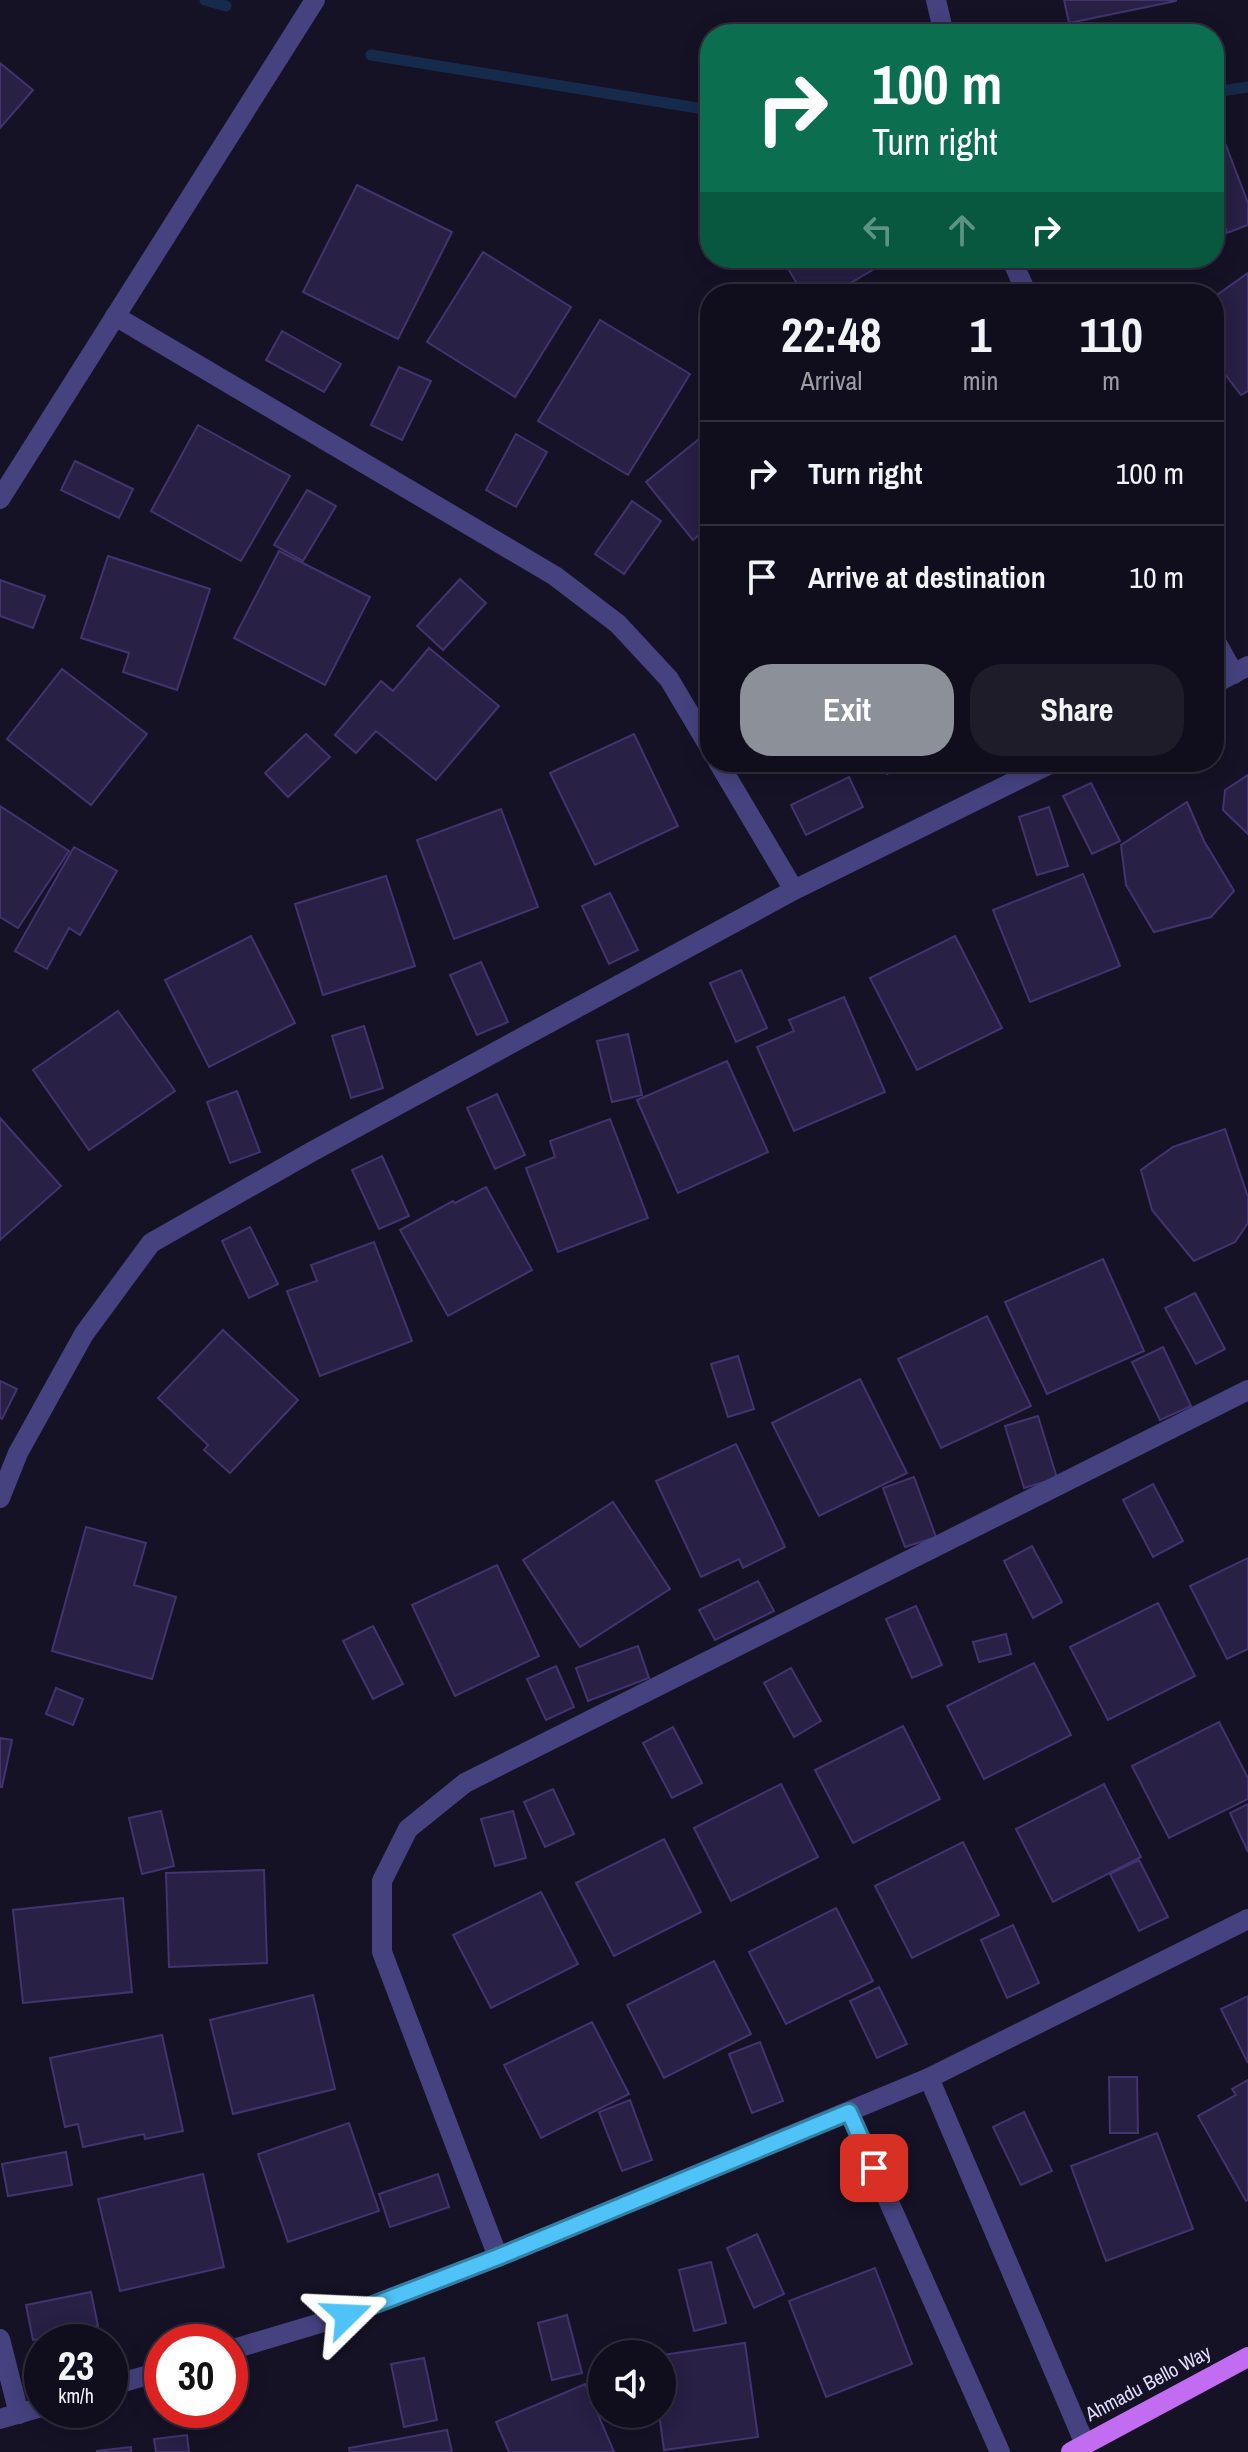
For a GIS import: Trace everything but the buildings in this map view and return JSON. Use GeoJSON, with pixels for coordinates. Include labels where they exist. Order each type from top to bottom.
{"type":"FeatureCollection","features":[{"type":"Feature","properties":{"kind":"main road","name":"Ahmadu Bello Way"},"geometry":{"type":"LineString","coordinates":[[1078,2448],[1248,2357]]}},
{"type":"Feature","properties":{"kind":"street"},"geometry":{"type":"LineString","coordinates":[[0,499],[315,0]]}},
{"type":"Feature","properties":{"kind":"street"},"geometry":{"type":"LineString","coordinates":[[936,0],[942,24]]}},
{"type":"Feature","properties":{"kind":"street"},"geometry":{"type":"LineString","coordinates":[[115,316],[555,576],[618,624],[669,679],[700,731]]}},
{"type":"Feature","properties":{"kind":"street"},"geometry":{"type":"LineString","coordinates":[[1224,650],[1241,670]]}},
{"type":"Feature","properties":{"kind":"street"},"geometry":{"type":"LineString","coordinates":[[724,772],[794,890]]}},
{"type":"Feature","properties":{"kind":"street"},"geometry":{"type":"LineString","coordinates":[[0,1498],[18,1453],[84,1334],[151,1243],[313,1151],[794,890],[1034,772]]}},
{"type":"Feature","properties":{"kind":"street"},"geometry":{"type":"LineString","coordinates":[[498,2257],[382,1952],[382,1881],[408,1829],[465,1783],[1248,1390]]}},
{"type":"Feature","properties":{"kind":"street"},"geometry":{"type":"LineString","coordinates":[[248,2345],[347,2315],[498,2257],[929,2078],[1248,1919]]}},
{"type":"Feature","properties":{"kind":"street"},"geometry":{"type":"LineString","coordinates":[[929,2078],[1078,2448]]}},
{"type":"Feature","properties":{"kind":"street"},"geometry":{"type":"LineString","coordinates":[[849,2112],[1000,2452]]}},
{"type":"Feature","properties":{"kind":"street"},"geometry":{"type":"LineString","coordinates":[[0,2339],[10,2416]]}},
{"type":"Feature","properties":{"kind":"waterway"},"geometry":{"type":"LineString","coordinates":[[205,0],[226,6]]}},
{"type":"Feature","properties":{"kind":"waterway"},"geometry":{"type":"LineString","coordinates":[[371,55],[700,108]]}},
{"type":"Feature","properties":{"kind":"waterway"},"geometry":{"type":"LineString","coordinates":[[1224,91],[1248,87]]}},
{"type":"Feature","properties":{"kind":"route"},"geometry":{"type":"LineString","coordinates":[[347,2315],[498,2257],[849,2112],[874,2168]]}}]}
